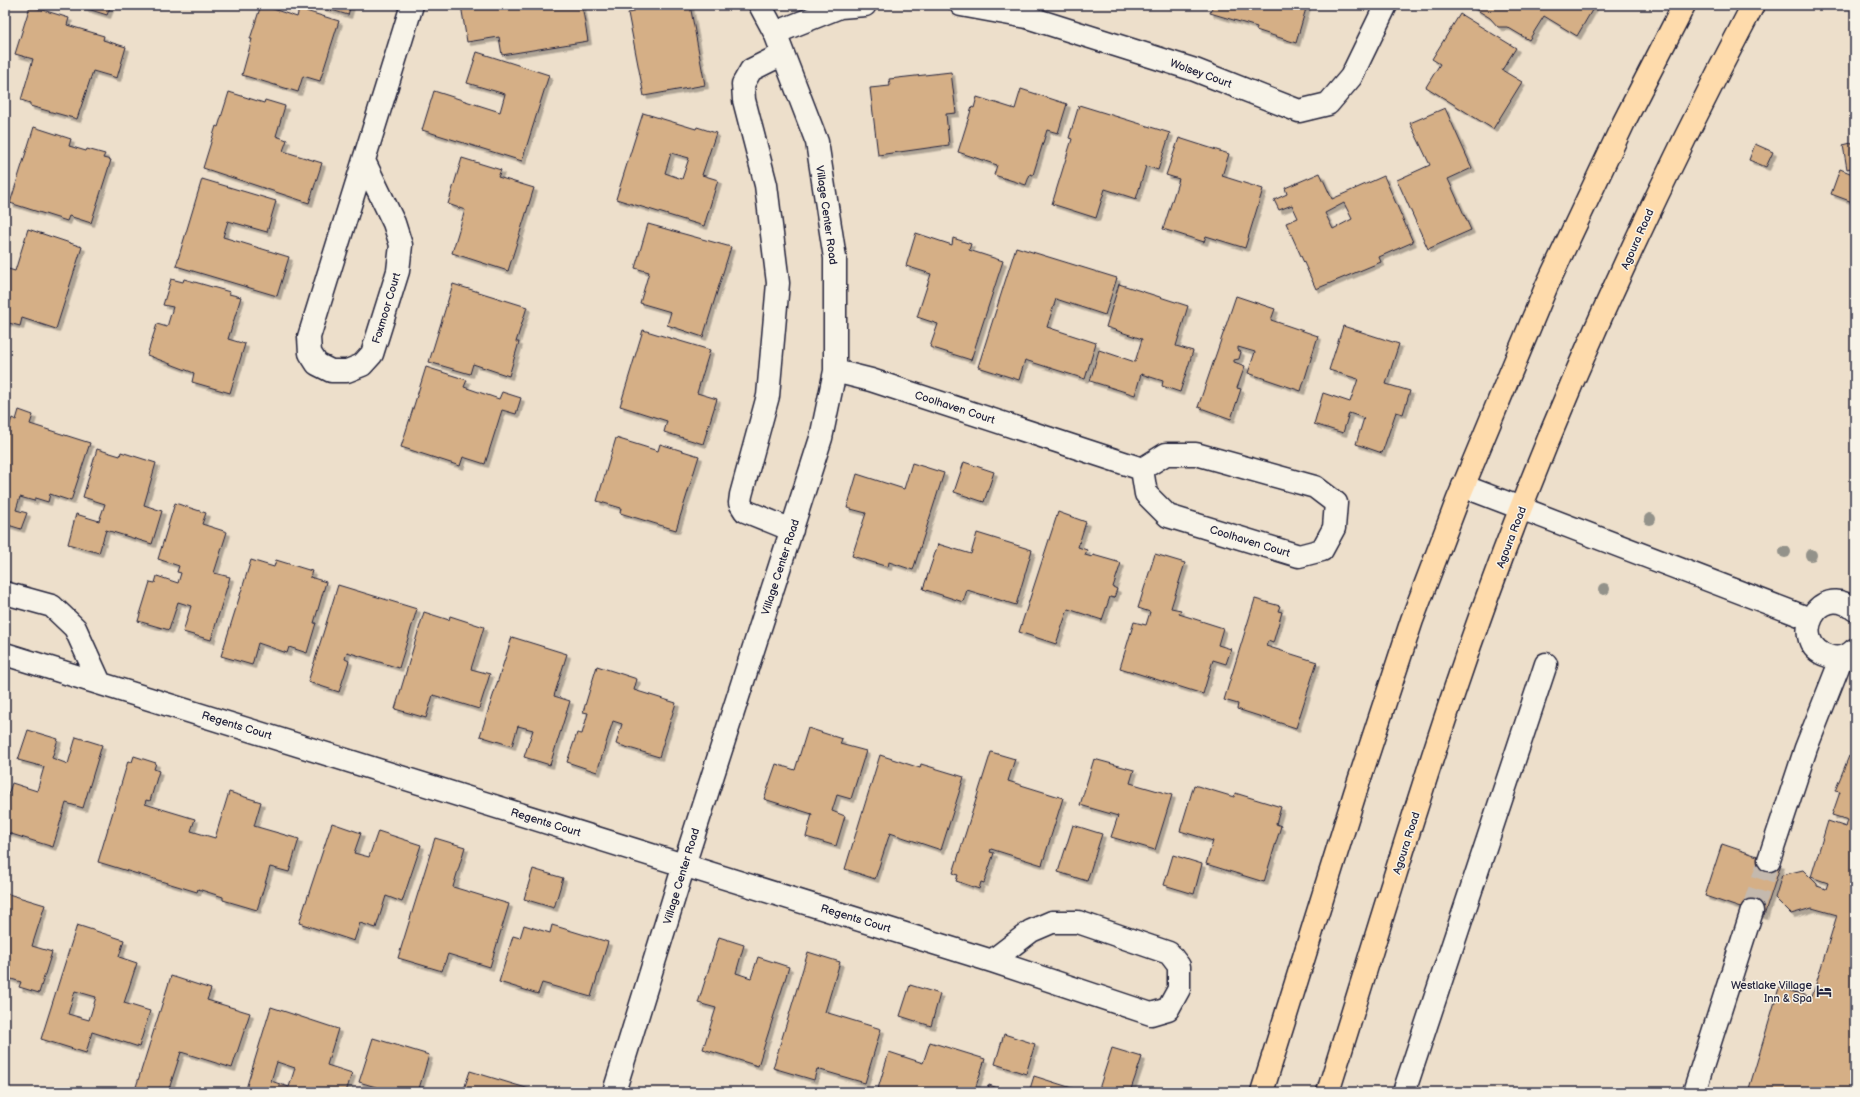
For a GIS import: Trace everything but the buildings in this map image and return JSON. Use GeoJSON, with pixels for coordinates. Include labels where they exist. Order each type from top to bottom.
{"type":"FeatureCollection","features":[{"type":"Feature","properties":{"kind":"main road"},"geometry":{"type":"LineString","coordinates":[[1262,1092],[1352,801],[1407,635],[1463,486],[1547,285],[1624,122],[1684,5]]}},
{"type":"Feature","properties":{"kind":"main road","name":"Agoura Road"},"geometry":{"type":"LineString","coordinates":[[1328,1092],[1456,688],[1522,509],[1580,364],[1664,179],[1753,5]]}},
{"type":"Feature","properties":{"kind":"street","name":"Foxmoor Court"},"geometry":{"type":"LineString","coordinates":[[364,161],[394,223],[401,246],[398,271],[372,354],[362,365],[347,371],[331,371],[318,364],[310,353],[309,337],[412,5]]}},
{"type":"Feature","properties":{"kind":"street","name":"Village Center Road"},"geometry":{"type":"LineString","coordinates":[[614,1092],[684,864],[821,438],[835,371],[835,258],[817,142],[775,33],[760,5]]}},
{"type":"Feature","properties":{"kind":"street"},"geometry":{"type":"LineString","coordinates":[[775,33],[840,7],[865,5]]}},
{"type":"Feature","properties":{"kind":"street","name":"Wolsey Court"},"geometry":{"type":"LineString","coordinates":[[961,5],[1027,17],[1188,67],[1299,111],[1328,104],[1351,77],[1386,5]]}},
{"type":"Feature","properties":{"kind":"street"},"geometry":{"type":"LineString","coordinates":[[783,54],[751,70],[743,84],[744,100],[766,184],[778,283],[768,396],[740,503],[745,511],[792,530]]}},
{"type":"Feature","properties":{"kind":"street","name":"Coolhaven Court"},"geometry":{"type":"LineString","coordinates":[[835,371],[879,382],[1142,469]]}},
{"type":"Feature","properties":{"kind":"street","name":"Coolhaven Court"},"geometry":{"type":"LineString","coordinates":[[1166,454],[1196,454],[1315,487],[1336,503],[1334,528],[1322,550],[1299,556],[1168,516],[1146,494],[1142,469],[1166,454]]}},
{"type":"Feature","properties":{"kind":"street"},"geometry":{"type":"LineString","coordinates":[[1463,486],[1810,619]]}},
{"type":"Feature","properties":{"kind":"street"},"geometry":{"type":"LineString","coordinates":[[5,592],[52,606],[75,628],[100,683]]}},
{"type":"Feature","properties":{"kind":"street"},"geometry":{"type":"LineString","coordinates":[[1848,653],[1833,658],[1818,651],[1809,636],[1808,627],[1810,619],[1815,611],[1822,605],[1831,602],[1849,605],[1855,610]]}},
{"type":"Feature","properties":{"kind":"street"},"geometry":{"type":"LineString","coordinates":[[1768,860],[1806,748],[1848,653]]}},
{"type":"Feature","properties":{"kind":"street","name":"Regents Court"},"geometry":{"type":"LineString","coordinates":[[5,654],[684,864],[992,961],[1151,1014],[1168,1009],[1179,989],[1179,966],[1169,953],[1078,922],[1052,922],[1031,931],[992,961]]}},
{"type":"Feature","properties":{"kind":"street"},"geometry":{"type":"LineString","coordinates":[[1404,1092],[1546,664]]}},
{"type":"Feature","properties":{"kind":"street"},"geometry":{"type":"LineString","coordinates":[[1694,1092],[1752,911]]}},
{"type":"Feature","properties":{"kind":"tunnel"},"geometry":{"type":"LineString","coordinates":[[1752,911],[1769,860]]}},
{"type":"Feature","properties":{"kind":"place","name":"Westlake Village Inn & Spa"},"geometry":{"type":"Point","coordinates":[1824,991]}}]}
